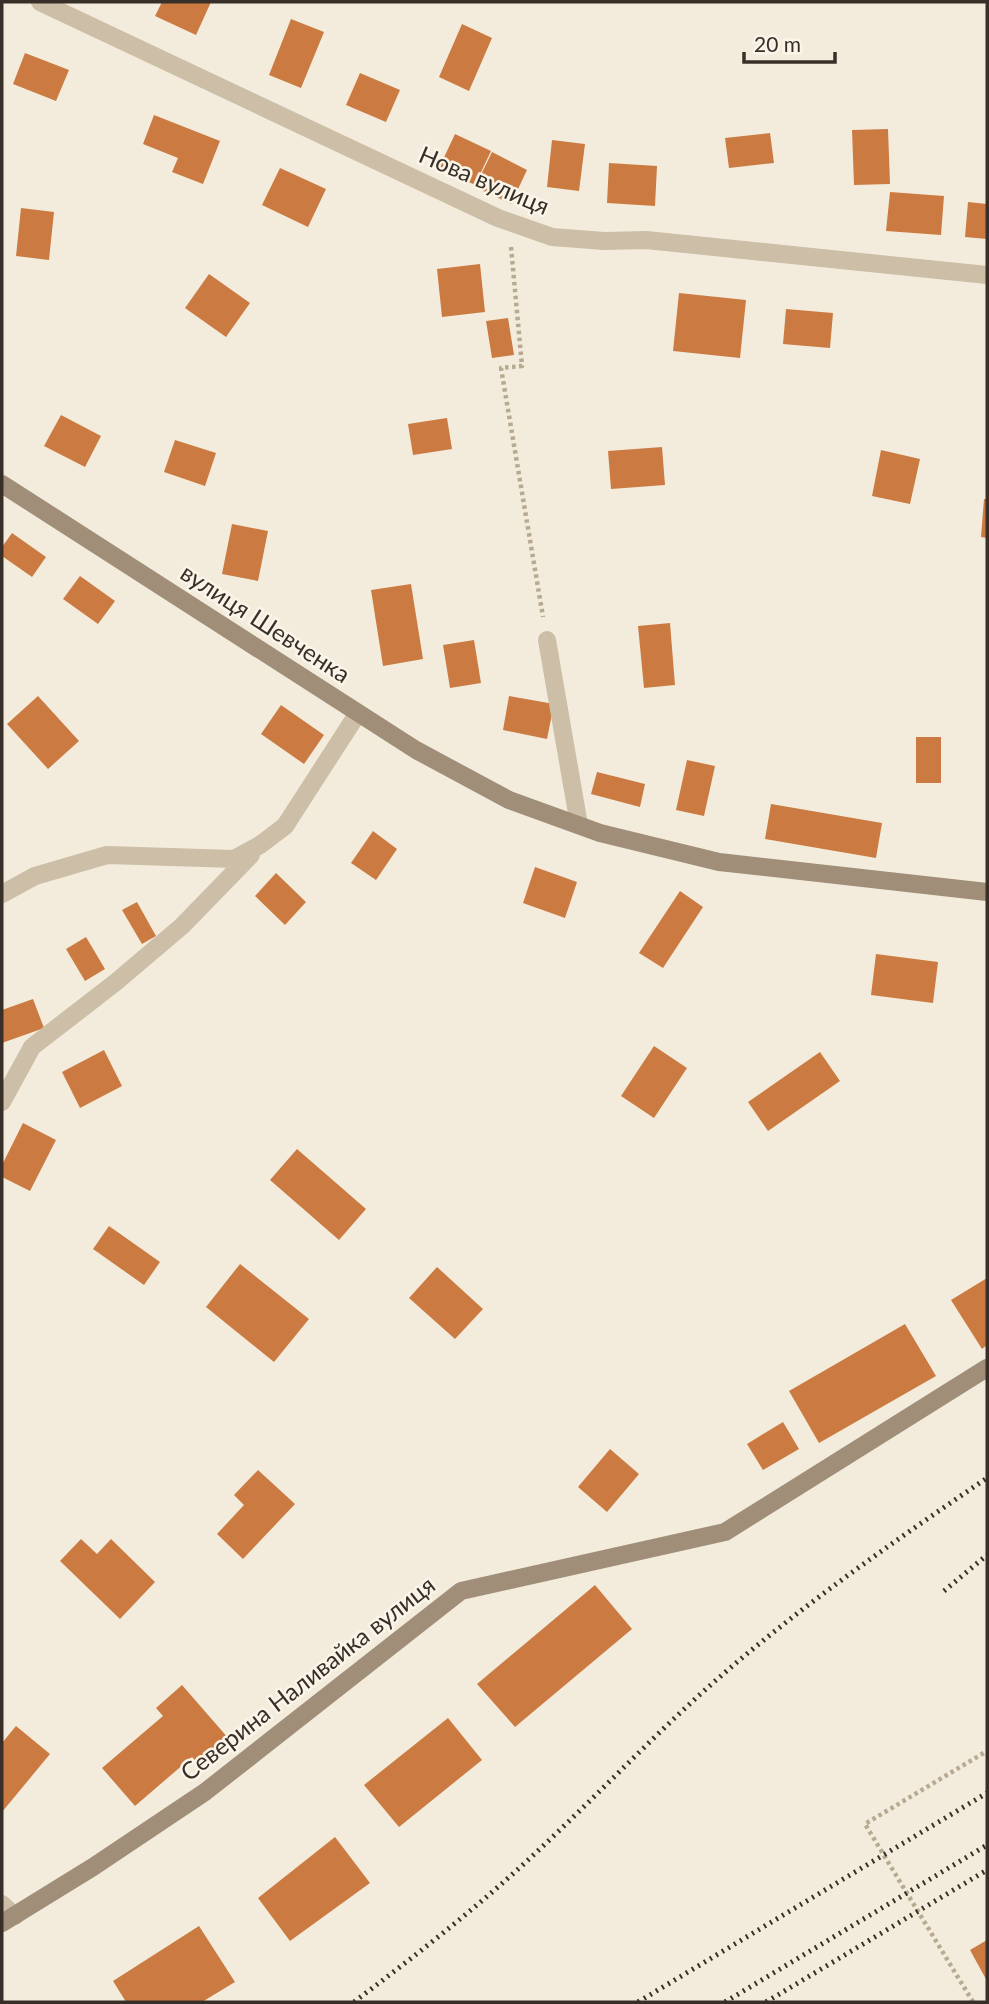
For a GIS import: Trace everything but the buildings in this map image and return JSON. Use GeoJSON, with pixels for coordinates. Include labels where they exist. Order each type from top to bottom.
{"type":"FeatureCollection","features":[{"type":"Feature","properties":{"kind":"main road","name":"вулиця Шевченка"},"geometry":{"type":"LineString","coordinates":[[3,488],[358,713]]}},
{"type":"Feature","properties":{"kind":"main road"},"geometry":{"type":"LineString","coordinates":[[358,713],[416,750],[509,800],[600,833],[719,862],[987,892]]}},
{"type":"Feature","properties":{"kind":"main road","name":"Северина Наливайка вулиця"},"geometry":{"type":"LineString","coordinates":[[6,1914],[93,1867],[205,1792],[461,1591],[725,1532],[987,1368]]}},
{"type":"Feature","properties":{"kind":"street","name":"Нова вулиця"},"geometry":{"type":"LineString","coordinates":[[40,2],[508,221],[552,237],[604,241],[646,240],[987,275]]}},
{"type":"Feature","properties":{"kind":"street"},"geometry":{"type":"LineString","coordinates":[[547,640],[579,825]]}},
{"type":"Feature","properties":{"kind":"street","name":"вулиця Шевченка"},"geometry":{"type":"LineString","coordinates":[[2,1102],[32,1047],[116,982],[182,926],[260,845],[285,826],[358,713]]}},
{"type":"Feature","properties":{"kind":"street","name":"вулиця Шевченка"},"geometry":{"type":"LineString","coordinates":[[2,894],[35,876],[107,855],[234,859],[260,845]]}},
{"type":"Feature","properties":{"kind":"path"},"geometry":{"type":"LineString","coordinates":[[508,221],[522,366],[501,369],[547,640]]}},
{"type":"Feature","properties":{"kind":"path"},"geometry":{"type":"LineString","coordinates":[[973,2002],[866,1825],[987,1751]]}},
{"type":"Feature","properties":{"kind":"railway"},"geometry":{"type":"LineString","coordinates":[[354,2002],[520,1868],[656,1735],[765,1639],[874,1556],[987,1478]]}},
{"type":"Feature","properties":{"kind":"railway"},"geometry":{"type":"LineString","coordinates":[[944,1591],[987,1555]]}},
{"type":"Feature","properties":{"kind":"railway"},"geometry":{"type":"LineString","coordinates":[[638,2002],[987,1793]]}},
{"type":"Feature","properties":{"kind":"railway"},"geometry":{"type":"LineString","coordinates":[[725,2002],[987,1845]]}},
{"type":"Feature","properties":{"kind":"railway"},"geometry":{"type":"LineString","coordinates":[[766,2002],[987,1870]]}}]}
